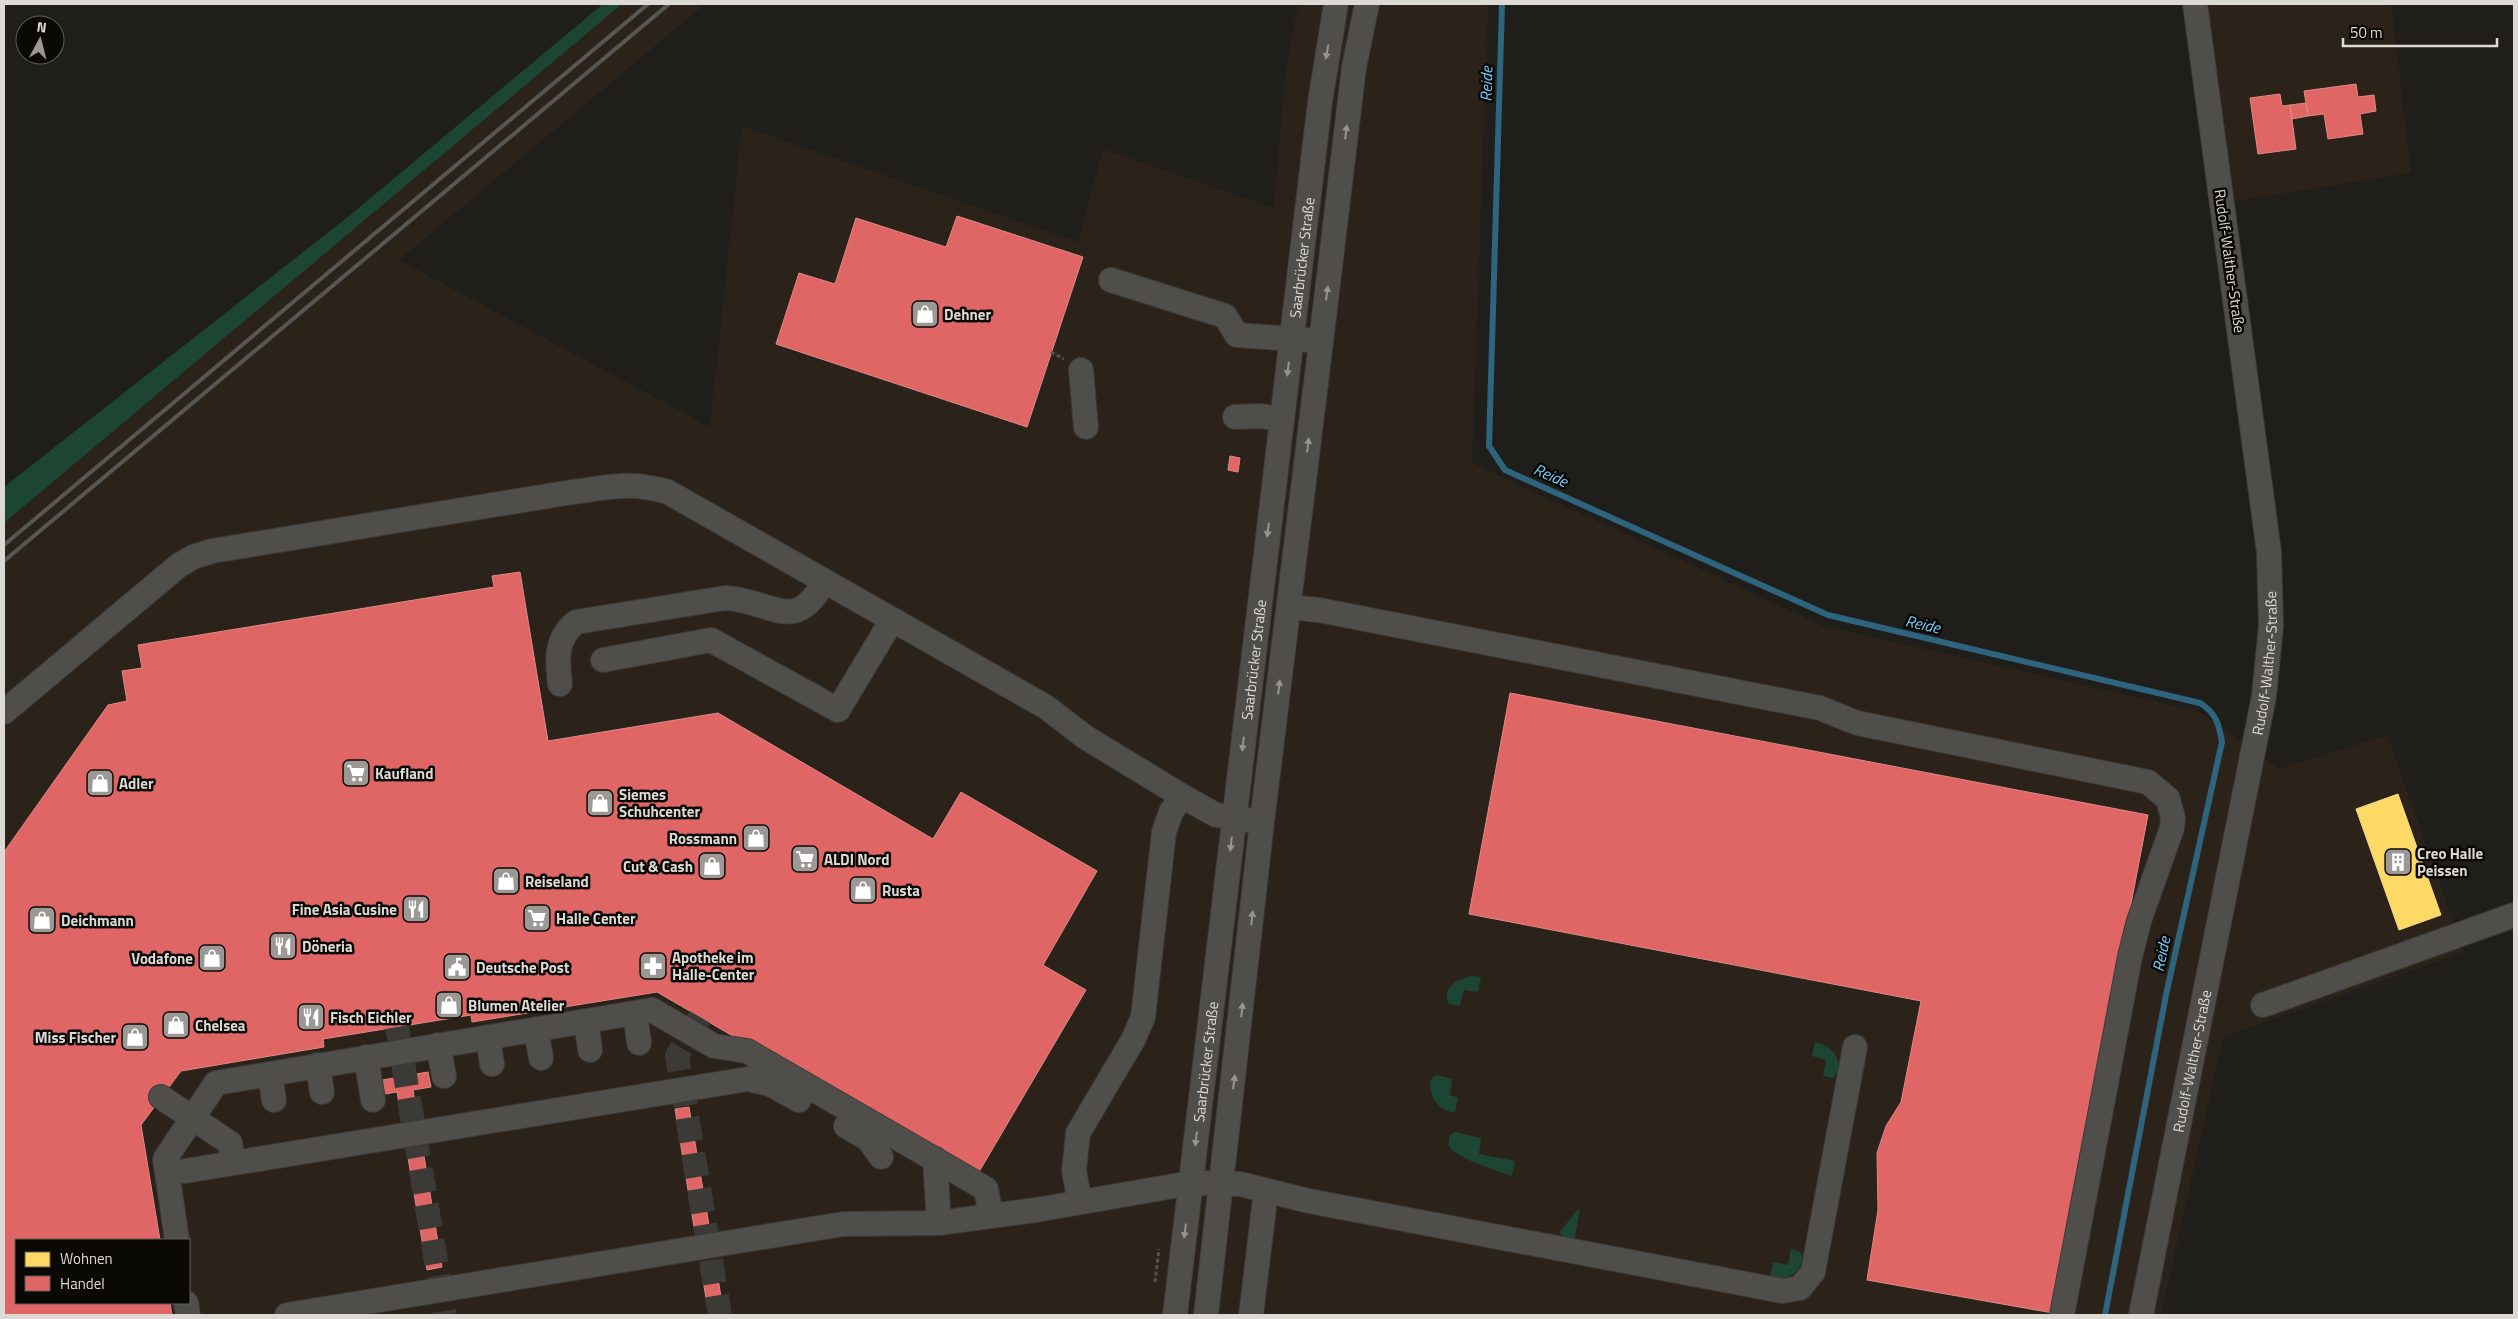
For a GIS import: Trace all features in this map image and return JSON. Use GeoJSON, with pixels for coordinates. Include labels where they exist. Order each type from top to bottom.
{"type":"FeatureCollection","features":[{"type":"Feature","properties":{"kind":"street","name":"Saarbrücker Straße"},"geometry":{"type":"LineString","coordinates":[[1176,1315],[1190,1183],[1324,64],[1336,4]]}},
{"type":"Feature","properties":{"kind":"street","name":"Saarbrücker Straße"},"geometry":{"type":"LineString","coordinates":[[1206,1315],[1262,822],[1354,66],[1367,4]]}},
{"type":"Feature","properties":{"kind":"street","name":"Rudolf-Walther-Straße"},"geometry":{"type":"LineString","coordinates":[[2141,1315],[2264,696],[2271,626],[2269,552],[2195,4]]}},
{"type":"Feature","properties":{"kind":"street"},"geometry":{"type":"LineString","coordinates":[[1111,280],[1225,316],[1234,344],[1292,338],[1321,342]]}},
{"type":"Feature","properties":{"kind":"street"},"geometry":{"type":"LineString","coordinates":[[1081,370],[1086,427]]}},
{"type":"Feature","properties":{"kind":"street"},"geometry":{"type":"LineString","coordinates":[[1235,417],[1260,416],[1282,419]]}},
{"type":"Feature","properties":{"kind":"street"},"geometry":{"type":"LineString","coordinates":[[4,712],[178,566],[193,557],[212,551],[627,484],[647,485],[668,492],[749,532],[824,582],[1046,707],[1085,737],[1208,812],[1234,819],[1262,822]]}},
{"type":"Feature","properties":{"kind":"street"},"geometry":{"type":"LineString","coordinates":[[719,542],[749,532]]}},
{"type":"Feature","properties":{"kind":"street"},"geometry":{"type":"LineString","coordinates":[[560,684],[559,644],[570,627],[576,622],[725,598],[740,598],[777,610],[794,612],[808,606],[814,600],[824,582]]}},
{"type":"Feature","properties":{"kind":"street"},"geometry":{"type":"LineString","coordinates":[[1288,607],[1319,610],[1820,708],[1857,724],[2148,782],[2168,798],[2172,806],[2172,828],[2138,921],[2130,956],[2062,1315]]}},
{"type":"Feature","properties":{"kind":"street"},"geometry":{"type":"LineString","coordinates":[[603,660],[711,640],[838,710],[892,620]]}},
{"type":"Feature","properties":{"kind":"street"},"geometry":{"type":"LineString","coordinates":[[1080,1202],[1074,1171],[1078,1133],[1133,1040],[1143,1017],[1164,832],[1171,812],[1182,796]]}},
{"type":"Feature","properties":{"kind":"street"},"geometry":{"type":"LineString","coordinates":[[2263,1005],[2514,915]]}},
{"type":"Feature","properties":{"kind":"street"},"geometry":{"type":"LineString","coordinates":[[177,1239],[165,1159],[216,1082],[652,1010],[714,1046],[747,1051],[776,1078],[830,1108],[868,1139],[881,1157]]}},
{"type":"Feature","properties":{"kind":"street"},"geometry":{"type":"LineString","coordinates":[[635,1013],[639,1043]]}},
{"type":"Feature","properties":{"kind":"street"},"geometry":{"type":"LineString","coordinates":[[586,1021],[590,1050]]}},
{"type":"Feature","properties":{"kind":"street"},"geometry":{"type":"LineString","coordinates":[[536,1030],[541,1058]]}},
{"type":"Feature","properties":{"kind":"street"},"geometry":{"type":"LineString","coordinates":[[488,1037],[492,1064]]}},
{"type":"Feature","properties":{"kind":"street"},"geometry":{"type":"LineString","coordinates":[[438,1045],[444,1076]]}},
{"type":"Feature","properties":{"kind":"street"},"geometry":{"type":"LineString","coordinates":[[714,1046],[719,1083]]}},
{"type":"Feature","properties":{"kind":"street"},"geometry":{"type":"LineString","coordinates":[[287,1315],[843,1224],[939,1223],[1190,1183],[1240,1184],[1266,1191],[1783,1291],[1800,1288],[1813,1272],[1855,1047]]}},
{"type":"Feature","properties":{"kind":"street"},"geometry":{"type":"LineString","coordinates":[[366,1058],[373,1100]]}},
{"type":"Feature","properties":{"kind":"street"},"geometry":{"type":"LineString","coordinates":[[318,1065],[322,1092]]}},
{"type":"Feature","properties":{"kind":"street"},"geometry":{"type":"LineString","coordinates":[[270,1074],[274,1100]]}},
{"type":"Feature","properties":{"kind":"street"},"geometry":{"type":"LineString","coordinates":[[185,1170],[719,1083],[776,1078]]}},
{"type":"Feature","properties":{"kind":"street"},"geometry":{"type":"LineString","coordinates":[[166,1097],[192,1118],[230,1142],[233,1163]]}},
{"type":"Feature","properties":{"kind":"street"},"geometry":{"type":"LineString","coordinates":[[830,1108],[878,1124],[986,1189],[991,1216]]}},
{"type":"Feature","properties":{"kind":"street"},"geometry":{"type":"LineString","coordinates":[[935,1160],[939,1223]]}},
{"type":"Feature","properties":{"kind":"street"},"geometry":{"type":"LineString","coordinates":[[1251,1315],[1266,1191]]}},
{"type":"Feature","properties":{"kind":"shaded area"},"geometry":{"type":"Polygon","coordinates":[[[622,4],[705,4],[399,260],[710,427],[742,126],[1078,242],[1103,149],[1274,208],[1285,78],[1298,4],[1488,4],[1472,463],[1823,626],[2198,711],[2279,769],[2387,735],[2464,952],[2223,1037],[2161,1315],[4,1315],[4,523],[622,4]]]}},
{"type":"Feature","properties":{"kind":"shaded area"},"geometry":{"type":"Polygon","coordinates":[[[2207,4],[2391,4],[2411,173],[2234,201],[2207,4]]]}},
{"type":"Feature","properties":{"kind":"green space"},"geometry":{"type":"Polygon","coordinates":[[[603,4],[622,4],[4,523],[4,487],[349,216],[603,4]]]}},
{"type":"Feature","properties":{"kind":"green space"},"geometry":{"type":"Polygon","coordinates":[[[1473,976],[1481,977],[1478,992],[1464,990],[1460,1006],[1449,1004],[1447,993],[1452,984],[1473,976]]]}},
{"type":"Feature","properties":{"kind":"green space"},"geometry":{"type":"Polygon","coordinates":[[[1815,1042],[1832,1050],[1836,1055],[1838,1066],[1833,1078],[1823,1076],[1826,1060],[1812,1056],[1815,1042]]]}},
{"type":"Feature","properties":{"kind":"green space"},"geometry":{"type":"Polygon","coordinates":[[[1437,1075],[1452,1079],[1450,1095],[1458,1098],[1455,1113],[1444,1109],[1433,1097],[1430,1086],[1431,1079],[1437,1075]]]}},
{"type":"Feature","properties":{"kind":"green space"},"geometry":{"type":"Polygon","coordinates":[[[1455,1132],[1481,1138],[1479,1154],[1515,1161],[1512,1176],[1479,1164],[1454,1151],[1450,1147],[1449,1141],[1450,1135],[1455,1132]]]}},
{"type":"Feature","properties":{"kind":"green space"},"geometry":{"type":"Polygon","coordinates":[[[1577,1210],[1580,1210],[1574,1241],[1562,1237],[1560,1232],[1577,1210]]]}},
{"type":"Feature","properties":{"kind":"green space"},"geometry":{"type":"Polygon","coordinates":[[[1791,1249],[1799,1251],[1803,1257],[1799,1268],[1787,1277],[1770,1278],[1773,1262],[1788,1265],[1791,1249]]]}},
{"type":"Feature","properties":{"kind":"building: Wohnen","name":"Creo Halle Peissen"},"geometry":{"type":"Polygon","coordinates":[[[2398,794],[2441,915],[2399,930],[2356,809],[2398,794]]]}},
{"type":"Feature","properties":{"kind":"building: Handel"},"geometry":{"type":"Polygon","coordinates":[[[2356,84],[2358,97],[2374,95],[2376,111],[2360,114],[2363,134],[2328,139],[2324,114],[2308,116],[2304,91],[2356,84]]]}},
{"type":"Feature","properties":{"kind":"building: Handel"},"geometry":{"type":"Polygon","coordinates":[[[2280,94],[2282,106],[2290,105],[2296,149],[2258,154],[2250,98],[2280,94]]]}},
{"type":"Feature","properties":{"kind":"building: Handel"},"geometry":{"type":"Polygon","coordinates":[[[2306,103],[2308,116],[2292,119],[2290,105],[2306,103]]]}},
{"type":"Feature","properties":{"kind":"building: Handel","name":"Dehner"},"geometry":{"type":"Polygon","coordinates":[[[957,216],[1083,257],[1027,427],[776,344],[799,273],[835,284],[856,218],[946,247],[957,216]]]}},
{"type":"Feature","properties":{"kind":"building: Handel"},"geometry":{"type":"Polygon","coordinates":[[[1230,456],[1240,458],[1238,472],[1228,470],[1230,456]]]}},
{"type":"Feature","properties":{"kind":"building: Handel","name":"Halle Center"},"geometry":{"type":"Polygon","coordinates":[[[520,572],[548,741],[718,713],[933,839],[961,792],[1097,871],[1043,965],[1086,990],[976,1177],[657,992],[472,1022],[471,1015],[323,1039],[324,1047],[181,1071],[141,1125],[160,1239],[15,1239],[15,1304],[170,1304],[172,1315],[4,1315],[4,852],[108,705],[127,701],[122,671],[142,668],[138,645],[494,587],[492,576],[520,572]]]}},
{"type":"Feature","properties":{"kind":"building: Handel"},"geometry":{"type":"Polygon","coordinates":[[[1510,693],[2148,815],[2053,1313],[1867,1280],[1878,1210],[1877,1153],[1886,1126],[1901,1102],[1921,1001],[1469,914],[1510,693]]]}},
{"type":"Feature","properties":{"kind":"building: Handel"},"geometry":{"type":"Polygon","coordinates":[[[428,1072],[431,1087],[413,1090],[419,1126],[403,1128],[397,1092],[379,1095],[377,1081],[428,1072]]]}},
{"type":"Feature","properties":{"kind":"building: Handel"},"geometry":{"type":"Polygon","coordinates":[[[689,1107],[709,1225],[694,1227],[675,1109],[689,1107]]]}},
{"type":"Feature","properties":{"kind":"building: Handel"},"geometry":{"type":"Polygon","coordinates":[[[423,1150],[442,1267],[427,1270],[407,1152],[423,1150]]]}},
{"type":"Feature","properties":{"kind":"building: Handel"},"geometry":{"type":"Polygon","coordinates":[[[716,1266],[724,1315],[709,1315],[701,1269],[716,1266]]]}},
{"type":"Feature","properties":{"kind":"waterway","name":"Reide"},"geometry":{"type":"LineString","coordinates":[[1502,4],[1489,446],[1505,470],[1828,615],[2200,703],[2210,711],[2216,720],[2222,742],[2166,995],[2105,1315]]}},
{"type":"Feature","properties":{"kind":"tunnel"},"geometry":{"type":"LineString","coordinates":[[700,1017],[677,1056],[720,1315]]}},
{"type":"Feature","properties":{"kind":"tunnel"},"geometry":{"type":"LineString","coordinates":[[397,1027],[445,1315]]}},
{"type":"Feature","properties":{"kind":"railway"},"geometry":{"type":"LineString","coordinates":[[4,545],[648,4]]}},
{"type":"Feature","properties":{"kind":"railway"},"geometry":{"type":"LineString","coordinates":[[4,561],[669,4]]}},
{"type":"Feature","properties":{"kind":"place","name":"Dehner"},"geometry":{"type":"Point","coordinates":[925,314]}},
{"type":"Feature","properties":{"kind":"place","name":"Kaufland"},"geometry":{"type":"Point","coordinates":[356,773]}},
{"type":"Feature","properties":{"kind":"place","name":"Adler"},"geometry":{"type":"Point","coordinates":[100,783]}},
{"type":"Feature","properties":{"kind":"place","name":"Siemes Schuhcenter"},"geometry":{"type":"Point","coordinates":[600,803]}},
{"type":"Feature","properties":{"kind":"place","name":"Rossmann"},"geometry":{"type":"Point","coordinates":[756,838]}},
{"type":"Feature","properties":{"kind":"place","name":"ALDI Nord"},"geometry":{"type":"Point","coordinates":[805,859]}},
{"type":"Feature","properties":{"kind":"place","name":"Creo Halle Peissen"},"geometry":{"type":"Point","coordinates":[2398,862]}},
{"type":"Feature","properties":{"kind":"place","name":"Cut & Cash"},"geometry":{"type":"Point","coordinates":[712,866]}},
{"type":"Feature","properties":{"kind":"place","name":"Reiseland"},"geometry":{"type":"Point","coordinates":[506,881]}},
{"type":"Feature","properties":{"kind":"place","name":"Rusta"},"geometry":{"type":"Point","coordinates":[863,890]}},
{"type":"Feature","properties":{"kind":"place","name":"Fine Asia Cusine"},"geometry":{"type":"Point","coordinates":[416,909]}},
{"type":"Feature","properties":{"kind":"place","name":"Halle Center"},"geometry":{"type":"Point","coordinates":[537,918]}},
{"type":"Feature","properties":{"kind":"place","name":"Deichmann"},"geometry":{"type":"Point","coordinates":[42,920]}},
{"type":"Feature","properties":{"kind":"place","name":"Döneria"},"geometry":{"type":"Point","coordinates":[283,946]}},
{"type":"Feature","properties":{"kind":"place","name":"Vodafone"},"geometry":{"type":"Point","coordinates":[212,958]}},
{"type":"Feature","properties":{"kind":"place","name":"Apotheke im Halle-Center"},"geometry":{"type":"Point","coordinates":[653,966]}},
{"type":"Feature","properties":{"kind":"place","name":"Deutsche Post"},"geometry":{"type":"Point","coordinates":[457,967]}},
{"type":"Feature","properties":{"kind":"place","name":"Blumen Atelier"},"geometry":{"type":"Point","coordinates":[449,1005]}},
{"type":"Feature","properties":{"kind":"place","name":"Fisch Eichler"},"geometry":{"type":"Point","coordinates":[311,1017]}},
{"type":"Feature","properties":{"kind":"place","name":"Chelsea"},"geometry":{"type":"Point","coordinates":[176,1025]}},
{"type":"Feature","properties":{"kind":"place","name":"Miss Fischer"},"geometry":{"type":"Point","coordinates":[135,1037]}}]}
